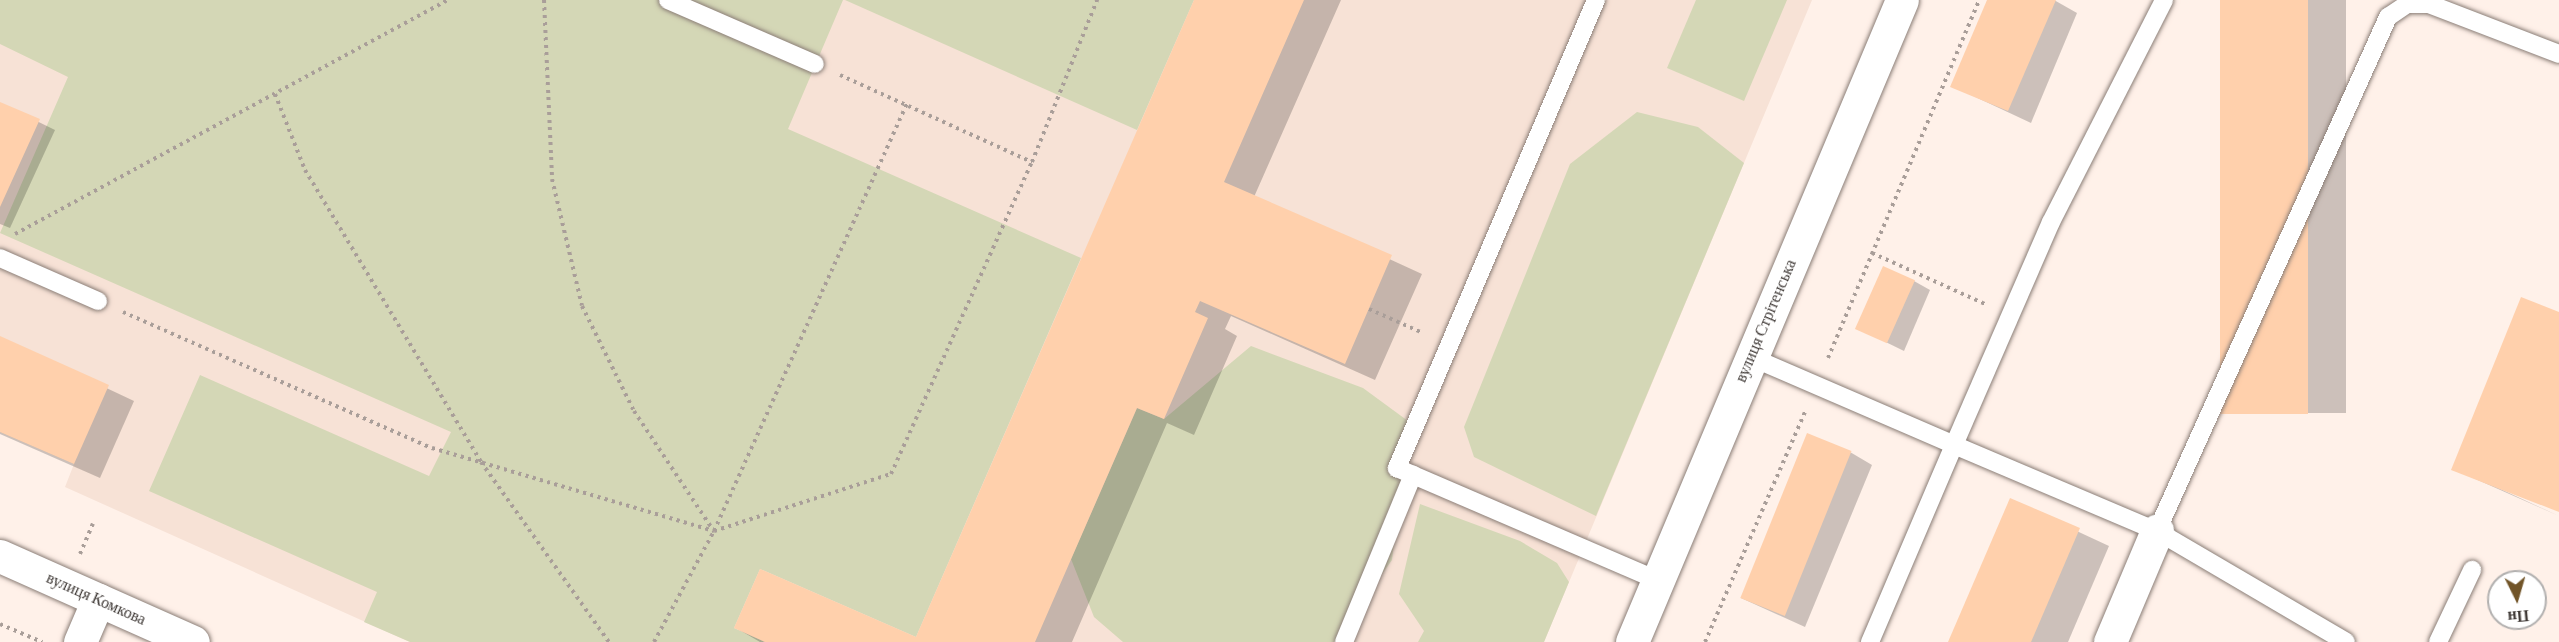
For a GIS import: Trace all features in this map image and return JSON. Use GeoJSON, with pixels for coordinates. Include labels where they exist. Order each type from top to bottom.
{"type":"FeatureCollection","features":[{"type":"Feature","properties":{"kind":"main road","name":"вулиця Стрітенська"},"geometry":{"type":"LineString","coordinates":[[1632,642],[1902,0]]}},
{"type":"Feature","properties":{"kind":"main road"},"geometry":{"type":"LineString","coordinates":[[2110,642],[2157,531]]}},
{"type":"Feature","properties":{"kind":"main road","name":"вулиця Комкова"},"geometry":{"type":"LineString","coordinates":[[0,556],[193,642]]}},
{"type":"Feature","properties":{"kind":"main road"},"geometry":{"type":"LineString","coordinates":[[80,642],[98,600]]}},
{"type":"Feature","properties":{"kind":"lane"},"geometry":{"type":"LineString","coordinates":[[668,0],[815,64]]}},
{"type":"Feature","properties":{"kind":"lane"},"geometry":{"type":"LineString","coordinates":[[1596,0],[1397,468],[1657,580]]}},
{"type":"Feature","properties":{"kind":"lane"},"geometry":{"type":"LineString","coordinates":[[1870,642],[2051,222],[2164,0]]}},
{"type":"Feature","properties":{"kind":"lane"},"geometry":{"type":"LineString","coordinates":[[2157,531],[2388,17],[2407,4],[2429,4],[2559,54]]}},
{"type":"Feature","properties":{"kind":"lane"},"geometry":{"type":"LineString","coordinates":[[0,258],[98,301]]}},
{"type":"Feature","properties":{"kind":"lane"},"geometry":{"type":"LineString","coordinates":[[1751,357],[2157,531],[2346,642]]}},
{"type":"Feature","properties":{"kind":"lane"},"geometry":{"type":"LineString","coordinates":[[1344,642],[1413,475]]}},
{"type":"Feature","properties":{"kind":"lane"},"geometry":{"type":"LineString","coordinates":[[2438,642],[2472,570]]}},
{"type":"Feature","properties":{"kind":"path"},"geometry":{"type":"LineString","coordinates":[[10,237],[447,0]]}},
{"type":"Feature","properties":{"kind":"path"},"geometry":{"type":"LineString","coordinates":[[544,0],[552,179],[582,306],[634,411],[714,531]]}},
{"type":"Feature","properties":{"kind":"path"},"geometry":{"type":"LineString","coordinates":[[98,301],[432,448],[714,531],[891,474],[1032,162],[1097,0]]}},
{"type":"Feature","properties":{"kind":"path"},"geometry":{"type":"LineString","coordinates":[[1705,642],[1979,0]]}},
{"type":"Feature","properties":{"kind":"path"},"geometry":{"type":"LineString","coordinates":[[815,64],[1032,162]]}},
{"type":"Feature","properties":{"kind":"path"},"geometry":{"type":"LineString","coordinates":[[275,94],[305,170],[481,462],[609,642]]}},
{"type":"Feature","properties":{"kind":"path"},"geometry":{"type":"LineString","coordinates":[[654,642],[714,531],[907,104]]}},
{"type":"Feature","properties":{"kind":"path"},"geometry":{"type":"LineString","coordinates":[[1872,253],[2010,316]]}},
{"type":"Feature","properties":{"kind":"path"},"geometry":{"type":"LineString","coordinates":[[1369,309],[1449,345]]}},
{"type":"Feature","properties":{"kind":"path"},"geometry":{"type":"LineString","coordinates":[[0,624],[42,642]]}},
{"type":"Feature","properties":{"kind":"shaded area"},"geometry":{"type":"Polygon","coordinates":[[[0,0],[1812,0],[1544,642],[410,642],[65,487],[74,464],[0,432],[0,0]]]}},
{"type":"Feature","properties":{"kind":"green space"},"geometry":{"type":"Polygon","coordinates":[[[0,0],[843,0],[788,129],[1081,258],[916,637],[760,569],[734,628],[765,642],[410,642],[364,622],[377,592],[149,491],[200,375],[429,476],[451,432],[0,233],[68,77],[0,44],[0,0]]]}},
{"type":"Feature","properties":{"kind":"green space"},"geometry":{"type":"Polygon","coordinates":[[[845,0],[1194,0],[1137,130],[845,0]]]}},
{"type":"Feature","properties":{"kind":"green space"},"geometry":{"type":"Polygon","coordinates":[[[1696,0],[1787,0],[1744,101],[1667,68],[1696,0]]]}},
{"type":"Feature","properties":{"kind":"green space"},"geometry":{"type":"Polygon","coordinates":[[[1637,112],[1698,127],[1744,163],[1596,516],[1474,457],[1464,427],[1570,164],[1637,112]]]}},
{"type":"Feature","properties":{"kind":"green space"},"geometry":{"type":"Polygon","coordinates":[[[1251,346],[1363,388],[1408,421],[1392,560],[1334,642],[1123,642],[1094,617],[1071,559],[1137,408],[1164,419],[1251,346]]]}},
{"type":"Feature","properties":{"kind":"green space"},"geometry":{"type":"Polygon","coordinates":[[[1420,504],[1520,541],[1557,563],[1569,582],[1544,642],[1418,642],[1424,631],[1399,594],[1420,504]]]}},
{"type":"Feature","properties":{"kind":"building"},"geometry":{"type":"Polygon","coordinates":[[[1194,0],[1304,0],[1224,182],[1392,255],[1345,364],[1200,301],[1195,312],[1208,318],[1164,419],[1137,408],[1035,642],[765,642],[734,628],[760,569],[916,637],[1194,0]]]}},
{"type":"Feature","properties":{"kind":"building"},"geometry":{"type":"Polygon","coordinates":[[[1987,0],[2056,0],[2008,111],[1950,87],[1987,0]]]}},
{"type":"Feature","properties":{"kind":"building"},"geometry":{"type":"Polygon","coordinates":[[[2220,0],[2308,0],[2308,414],[2220,414],[2220,0]]]}},
{"type":"Feature","properties":{"kind":"building"},"geometry":{"type":"Polygon","coordinates":[[[0,102],[40,119],[0,207],[0,102]]]}},
{"type":"Feature","properties":{"kind":"building"},"geometry":{"type":"Polygon","coordinates":[[[1883,266],[1915,280],[1887,343],[1855,329],[1883,266]]]}},
{"type":"Feature","properties":{"kind":"building"},"geometry":{"type":"Polygon","coordinates":[[[2521,297],[2559,312],[2559,512],[2451,470],[2521,297]]]}},
{"type":"Feature","properties":{"kind":"building"},"geometry":{"type":"Polygon","coordinates":[[[0,336],[109,385],[74,464],[0,432],[0,336]]]}},
{"type":"Feature","properties":{"kind":"building"},"geometry":{"type":"Polygon","coordinates":[[[1807,433],[1852,451],[1785,616],[1740,598],[1807,433]]]}},
{"type":"Feature","properties":{"kind":"building"},"geometry":{"type":"Polygon","coordinates":[[[2010,498],[2080,528],[2031,642],[1948,642],[2010,498]]]}}]}
